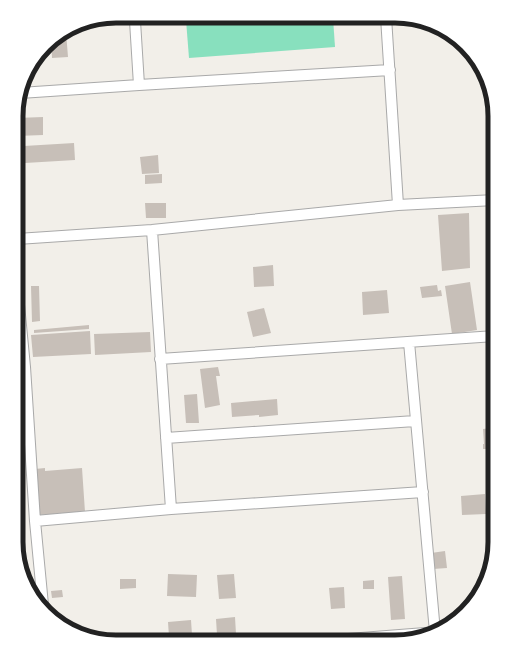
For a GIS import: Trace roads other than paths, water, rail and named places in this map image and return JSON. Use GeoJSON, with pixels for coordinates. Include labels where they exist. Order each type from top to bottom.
{"type":"FeatureCollection","features":[{"type":"Feature","properties":{"kind":"street"},"geometry":{"type":"LineString","coordinates":[[135,23],[139,85]]}},
{"type":"Feature","properties":{"kind":"street"},"geometry":{"type":"LineString","coordinates":[[386,23],[398,205]]}},
{"type":"Feature","properties":{"kind":"street"},"geometry":{"type":"LineString","coordinates":[[26,93],[390,70]]}},
{"type":"Feature","properties":{"kind":"street"},"geometry":{"type":"LineString","coordinates":[[23,239],[152,230],[398,205],[488,200]]}},
{"type":"Feature","properties":{"kind":"street"},"geometry":{"type":"LineString","coordinates":[[152,230],[171,509]]}},
{"type":"Feature","properties":{"kind":"street"},"geometry":{"type":"LineString","coordinates":[[160,359],[488,336]]}},
{"type":"Feature","properties":{"kind":"street"},"geometry":{"type":"LineString","coordinates":[[409,342],[415,421],[435,626]]}},
{"type":"Feature","properties":{"kind":"street"},"geometry":{"type":"LineString","coordinates":[[23,390],[42,598]]}},
{"type":"Feature","properties":{"kind":"street"},"geometry":{"type":"LineString","coordinates":[[166,438],[415,421]]}},
{"type":"Feature","properties":{"kind":"street"},"geometry":{"type":"LineString","coordinates":[[35,521],[171,509],[423,492]]}}]}
